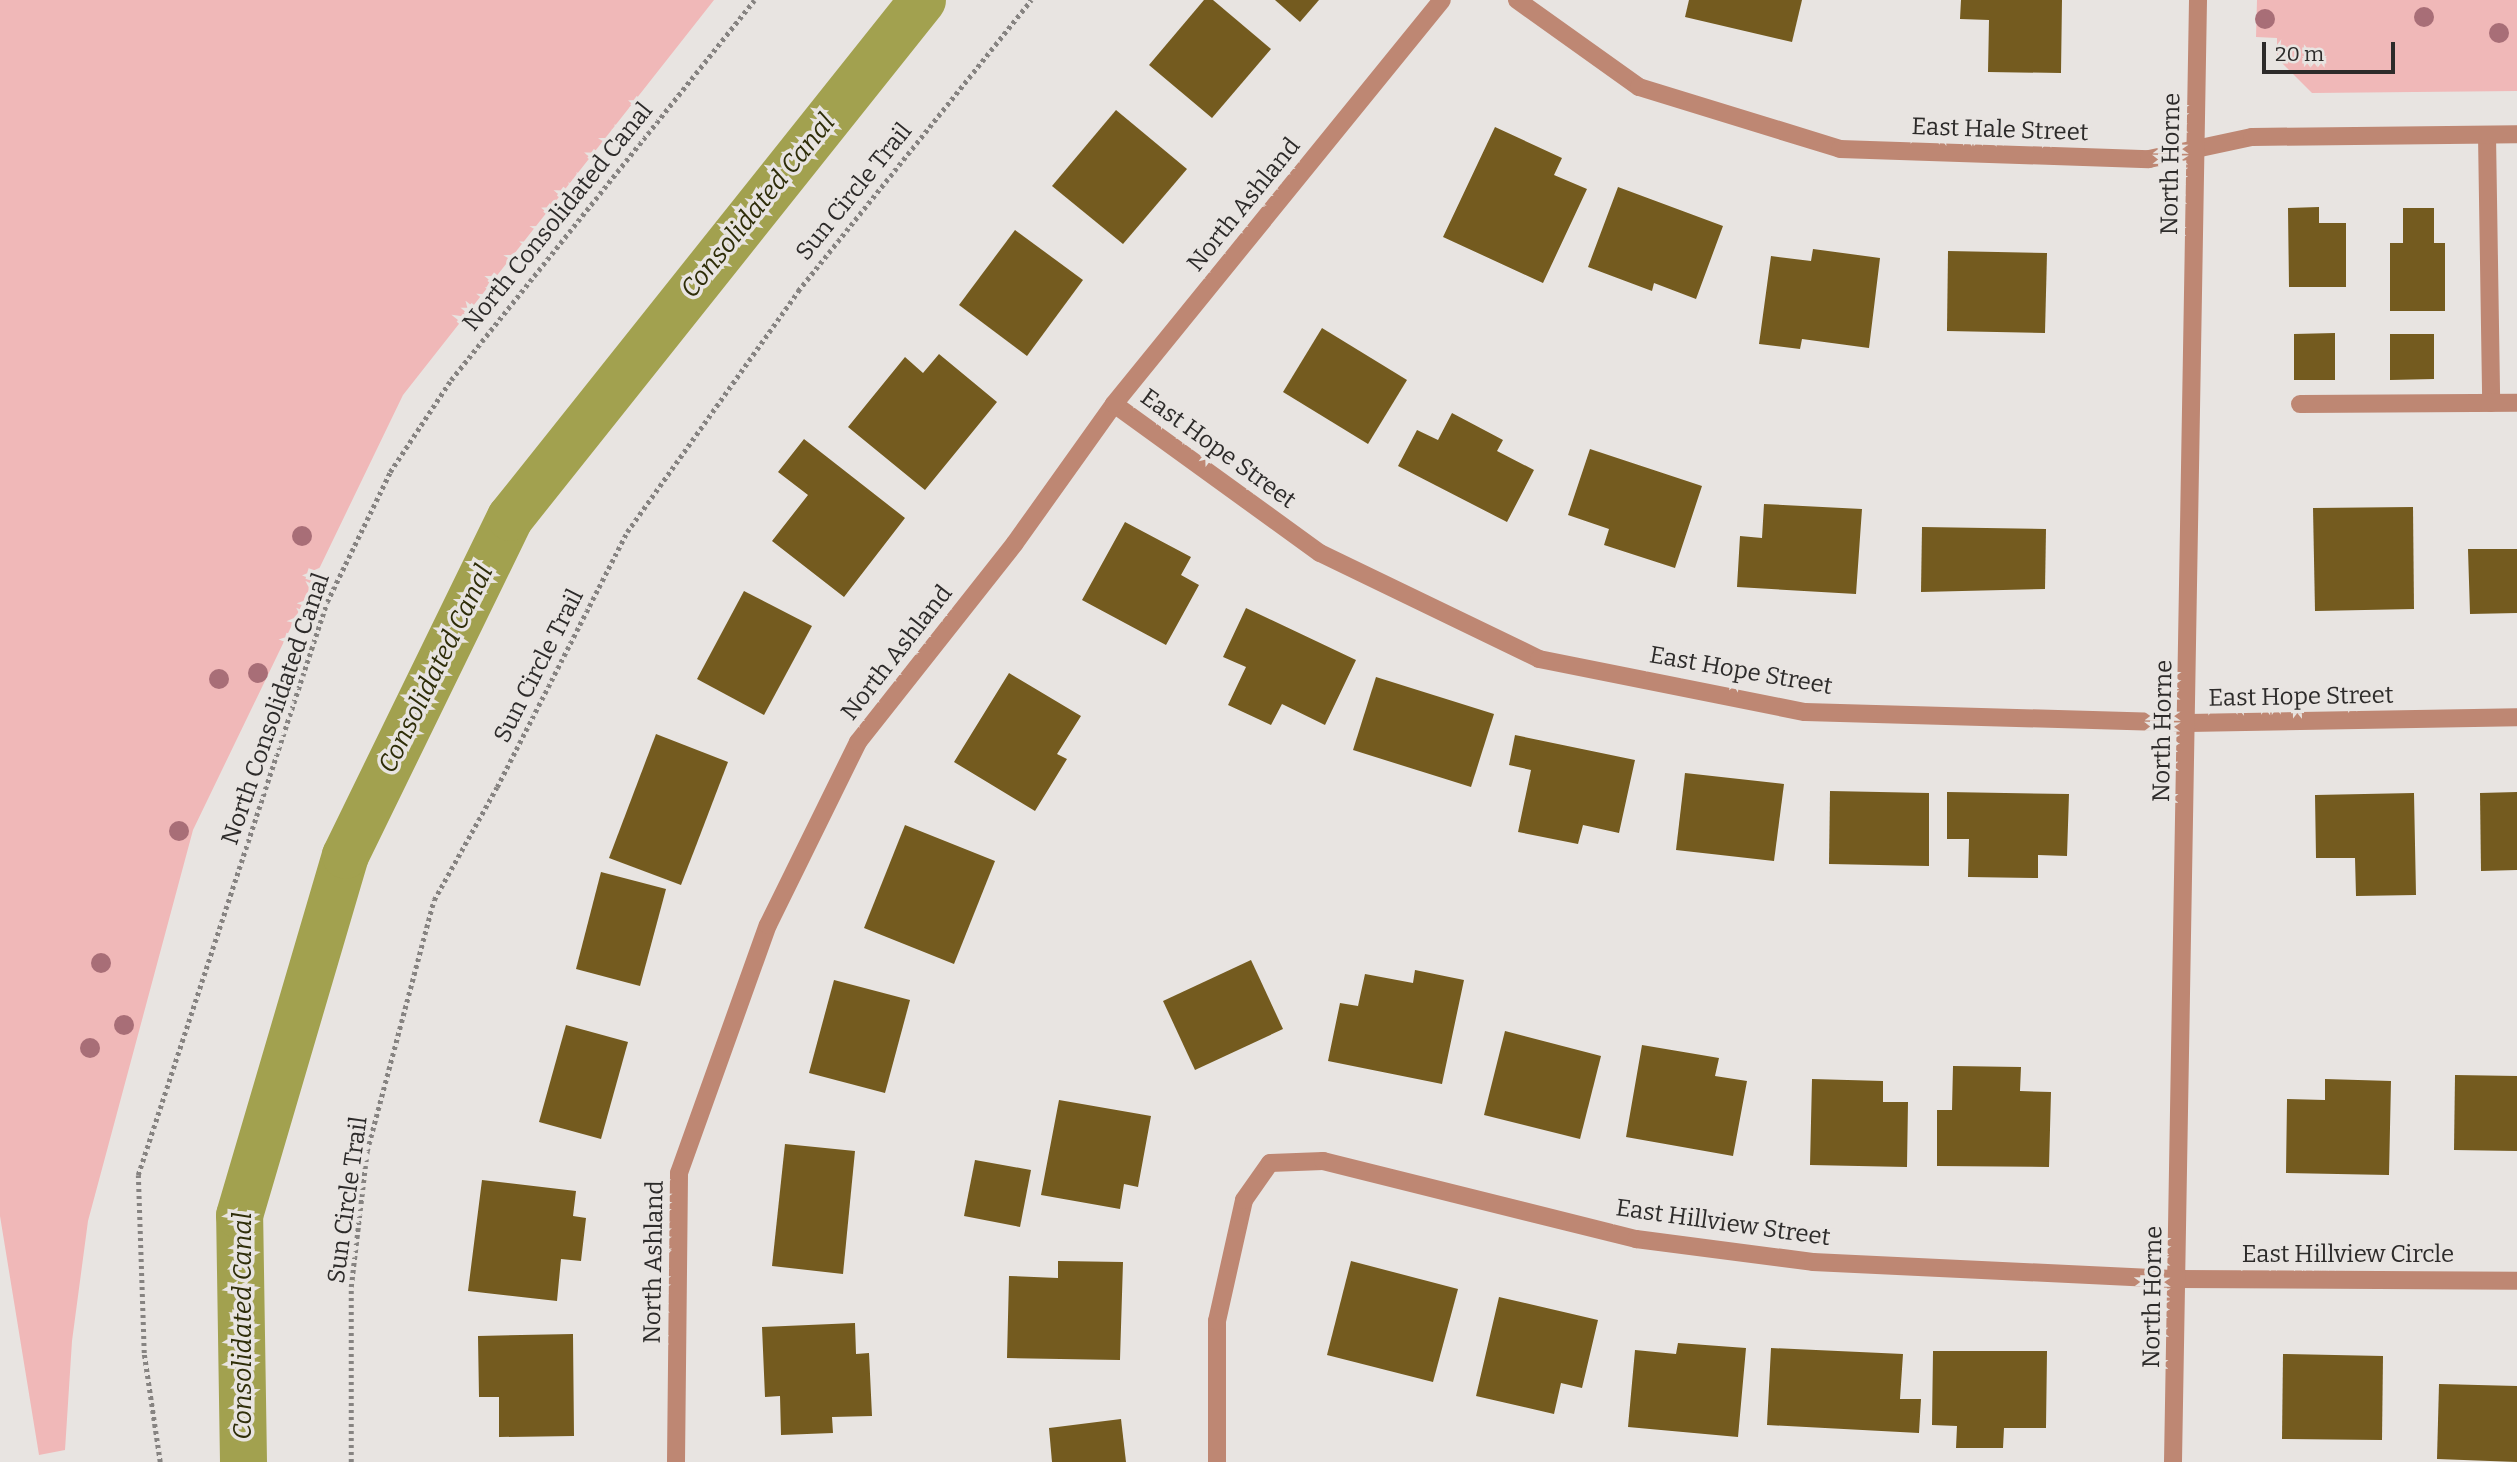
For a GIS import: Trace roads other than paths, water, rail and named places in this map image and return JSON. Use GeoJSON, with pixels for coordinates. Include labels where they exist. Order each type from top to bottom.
{"type":"FeatureCollection","features":[{"type":"Feature","properties":{"kind":"street","name":"North Ashland"},"geometry":{"type":"LineString","coordinates":[[676,1462],[679,1172],[768,925],[858,742],[1014,544],[1114,404],[1442,0]]}},
{"type":"Feature","properties":{"kind":"street","name":"East Hale Street"},"geometry":{"type":"LineString","coordinates":[[1517,0],[1639,87],[1840,149],[2149,159],[2252,137],[2517,134]]}},
{"type":"Feature","properties":{"kind":"street","name":"North Horne"},"geometry":{"type":"LineString","coordinates":[[2173,1462],[2188,723],[2198,0]]}},
{"type":"Feature","properties":{"kind":"street"},"geometry":{"type":"LineString","coordinates":[[2487,135],[2491,403]]}},
{"type":"Feature","properties":{"kind":"street"},"geometry":{"type":"LineString","coordinates":[[2301,404],[2517,403]]}},
{"type":"Feature","properties":{"kind":"street","name":"East Hope Street"},"geometry":{"type":"LineString","coordinates":[[1114,404],[1320,553],[1539,659],[1805,712],[2188,723],[2517,717]]}},
{"type":"Feature","properties":{"kind":"street","name":"East Hillview Street"},"geometry":{"type":"LineString","coordinates":[[1217,1462],[1217,1321],[1244,1200],[1270,1163],[1322,1161],[1636,1239],[1813,1262],[2178,1279]]}},
{"type":"Feature","properties":{"kind":"street","name":"East Hillview Circle"},"geometry":{"type":"LineString","coordinates":[[2178,1279],[2517,1281]]}},
{"type":"Feature","properties":{"kind":"waterway","name":"Consolidated Canal"},"geometry":{"type":"LineString","coordinates":[[243,1462],[239,1215],[345,855],[510,517],[922,0]]}}]}
